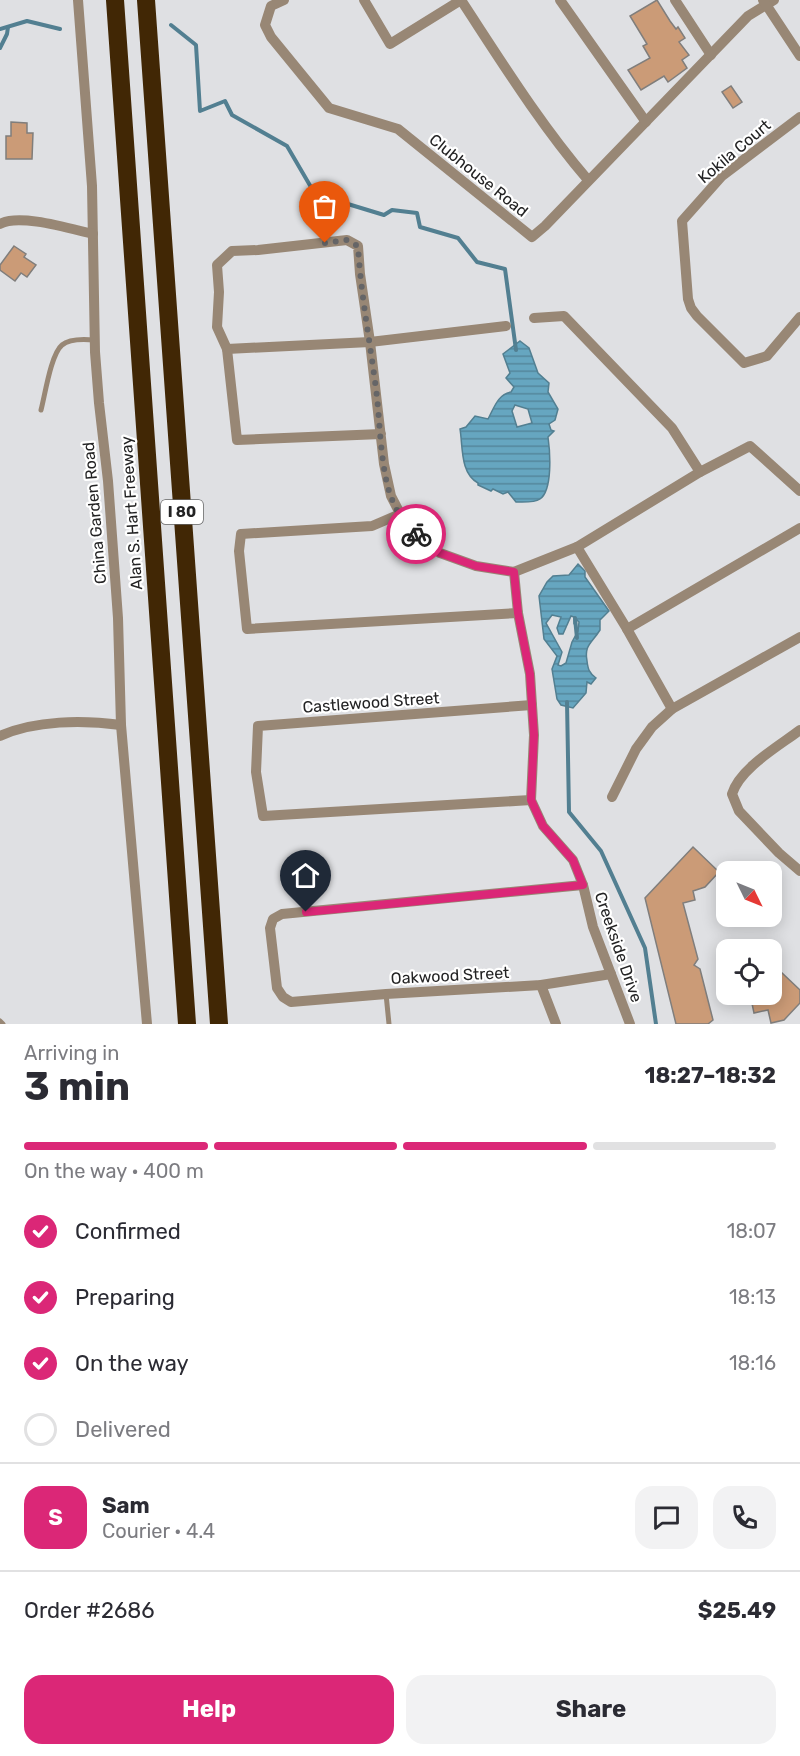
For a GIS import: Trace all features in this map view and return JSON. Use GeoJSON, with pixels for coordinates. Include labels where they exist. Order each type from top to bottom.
{"type":"FeatureCollection","features":[{"type":"Feature","properties":{"kind":"highway","name":"Alan S. Hart Freeway"},"geometry":{"type":"LineString","coordinates":[[115,0],[187,1024]]}},
{"type":"Feature","properties":{"kind":"highway","name":"I 80"},"geometry":{"type":"LineString","coordinates":[[146,0],[219,1024]]}},
{"type":"Feature","properties":{"kind":"street","name":"China Garden Road"},"geometry":{"type":"LineString","coordinates":[[78,0],[92,186],[95,340],[99,403],[108,481],[121,724],[147,1024]]}},
{"type":"Feature","properties":{"kind":"street","name":"Clubhouse Road"},"geometry":{"type":"LineString","coordinates":[[284,0],[271,6],[265,25],[271,37],[329,108],[398,129],[532,237],[748,16],[768,2]]}},
{"type":"Feature","properties":{"kind":"street"},"geometry":{"type":"LineString","coordinates":[[364,0],[390,44],[461,0],[535,113],[588,180]]}},
{"type":"Feature","properties":{"kind":"street"},"geometry":{"type":"LineString","coordinates":[[560,0],[646,122]]}},
{"type":"Feature","properties":{"kind":"street"},"geometry":{"type":"LineString","coordinates":[[675,0],[711,55]]}},
{"type":"Feature","properties":{"kind":"street"},"geometry":{"type":"LineString","coordinates":[[768,2],[800,56]]}},
{"type":"Feature","properties":{"kind":"street","name":"Kokila Court"},"geometry":{"type":"LineString","coordinates":[[800,117],[722,177],[682,221],[688,299],[691,308],[744,363],[767,356],[800,317]]}},
{"type":"Feature","properties":{"kind":"street"},"geometry":{"type":"LineString","coordinates":[[0,224],[6,220],[42,222],[93,234]]}},
{"type":"Feature","properties":{"kind":"street"},"geometry":{"type":"LineString","coordinates":[[381,434],[237,440],[227,349],[217,327],[219,292],[217,265],[232,251],[347,240],[358,246],[360,274],[370,342],[381,434],[384,464],[391,496],[407,527],[440,553],[476,566],[514,572],[577,547],[700,472],[750,446],[800,491]]}},
{"type":"Feature","properties":{"kind":"street"},"geometry":{"type":"LineString","coordinates":[[534,318],[564,316],[672,428],[700,472]]}},
{"type":"Feature","properties":{"kind":"street"},"geometry":{"type":"LineString","coordinates":[[227,349],[370,342],[506,326]]}},
{"type":"Feature","properties":{"kind":"street"},"geometry":{"type":"LineString","coordinates":[[400,513],[372,526],[241,534],[239,551],[247,628],[518,613]]}},
{"type":"Feature","properties":{"kind":"street"},"geometry":{"type":"LineString","coordinates":[[627,629],[800,528]]}},
{"type":"Feature","properties":{"kind":"street"},"geometry":{"type":"LineString","coordinates":[[577,547],[672,709]]}},
{"type":"Feature","properties":{"kind":"street","name":"Creekside Drive"},"geometry":{"type":"LineString","coordinates":[[514,572],[518,613],[530,674],[534,735],[531,800],[543,826],[573,860],[583,885],[592,927],[630,1024]]}},
{"type":"Feature","properties":{"kind":"street"},"geometry":{"type":"LineString","coordinates":[[612,797],[636,749],[652,727],[672,709],[800,637]]}},
{"type":"Feature","properties":{"kind":"street","name":"Castlewood Street"},"geometry":{"type":"LineString","coordinates":[[531,800],[263,816],[256,772],[258,726],[532,705]]}},
{"type":"Feature","properties":{"kind":"street"},"geometry":{"type":"LineString","coordinates":[[0,736],[14,730],[44,724],[101,722],[121,724]]}},
{"type":"Feature","properties":{"kind":"street"},"geometry":{"type":"LineString","coordinates":[[800,730],[742,777],[732,794],[739,811],[779,853],[800,871]]}},
{"type":"Feature","properties":{"kind":"street","name":"Oakwood Street"},"geometry":{"type":"LineString","coordinates":[[583,885],[282,914],[273,919],[270,928],[277,988],[283,997],[291,1002],[541,985],[610,974]]}},
{"type":"Feature","properties":{"kind":"street"},"geometry":{"type":"LineString","coordinates":[[541,985],[556,1024]]}},
{"type":"Feature","properties":{"kind":"lane"},"geometry":{"type":"LineString","coordinates":[[41,410],[55,354],[63,344],[77,339],[95,340]]}},
{"type":"Feature","properties":{"kind":"lane"},"geometry":{"type":"LineString","coordinates":[[386,994],[389,1024]]}},
{"type":"Feature","properties":{"kind":"lane"},"geometry":{"type":"LineString","coordinates":[[0,1021],[3,1024]]}},
{"type":"Feature","properties":{"kind":"water"},"geometry":{"type":"Polygon","coordinates":[[[520,341],[529,348],[538,373],[549,383],[548,392],[558,409],[555,420],[549,424],[551,430],[554,431],[548,437],[550,470],[547,487],[540,499],[535,501],[516,502],[508,492],[503,494],[478,485],[468,473],[463,459],[460,429],[466,427],[475,416],[488,419],[494,406],[514,387],[506,378],[510,373],[503,354],[520,341]],[[515,405],[512,411],[517,427],[532,423],[528,409],[515,405]]]}},
{"type":"Feature","properties":{"kind":"water"},"geometry":{"type":"Polygon","coordinates":[[[578,564],[585,571],[585,577],[609,611],[600,620],[600,630],[589,644],[586,656],[588,669],[596,678],[591,684],[587,682],[586,693],[573,708],[561,705],[557,699],[552,669],[557,656],[544,639],[539,596],[553,576],[569,575],[578,564]],[[552,615],[546,623],[562,652],[558,665],[561,666],[566,663],[579,622],[577,620],[574,623],[574,617],[571,616],[563,634],[559,634],[557,628],[561,617],[552,615]]]}},
{"type":"Feature","properties":{"kind":"building"},"geometry":{"type":"Polygon","coordinates":[[[657,0],[670,21],[676,29],[678,27],[685,38],[679,42],[689,55],[682,60],[687,68],[668,82],[664,76],[641,90],[628,70],[650,58],[643,46],[647,44],[630,16],[657,0]]]}},
{"type":"Feature","properties":{"kind":"building"},"geometry":{"type":"Polygon","coordinates":[[[731,86],[742,102],[733,108],[722,92],[731,86]]]}},
{"type":"Feature","properties":{"kind":"building"},"geometry":{"type":"Polygon","coordinates":[[[11,122],[27,123],[27,133],[33,133],[32,159],[6,159],[6,136],[11,136],[11,122]]]}},
{"type":"Feature","properties":{"kind":"building"},"geometry":{"type":"Polygon","coordinates":[[[14,246],[36,265],[27,277],[21,273],[15,281],[0,270],[0,265],[14,246]]]}},
{"type":"Feature","properties":{"kind":"building"},"geometry":{"type":"Polygon","coordinates":[[[693,847],[716,869],[716,875],[705,887],[693,891],[695,900],[683,903],[698,959],[694,965],[700,969],[713,1020],[708,1024],[676,1024],[645,898],[693,847]]]}},
{"type":"Feature","properties":{"kind":"building"},"geometry":{"type":"Polygon","coordinates":[[[782,973],[800,990],[800,1003],[784,1020],[771,1023],[768,1010],[754,1013],[752,1005],[782,1005],[782,973]]]}},
{"type":"Feature","properties":{"kind":"waterway"},"geometry":{"type":"LineString","coordinates":[[0,29],[27,21],[60,29]]}},
{"type":"Feature","properties":{"kind":"waterway"},"geometry":{"type":"LineString","coordinates":[[171,25],[196,45],[200,111],[225,101],[232,115],[287,146],[315,194],[384,215],[392,210],[417,213],[420,227],[458,238],[477,262],[505,269],[516,350]]}},
{"type":"Feature","properties":{"kind":"waterway"},"geometry":{"type":"LineString","coordinates":[[0,48],[8,27]]}},
{"type":"Feature","properties":{"kind":"waterway"},"geometry":{"type":"LineString","coordinates":[[575,618],[577,638]]}},
{"type":"Feature","properties":{"kind":"waterway"},"geometry":{"type":"LineString","coordinates":[[567,702],[569,812],[601,851],[645,948],[656,1024]]}},
{"type":"Feature","properties":{"kind":"way so far"},"geometry":{"type":"LineString","coordinates":[[325,243],[347,240],[358,246],[384,464],[391,496],[407,527],[416,534]]}},
{"type":"Feature","properties":{"kind":"route"},"geometry":{"type":"LineString","coordinates":[[306,912],[583,885],[573,860],[543,826],[531,800],[534,735],[530,674],[518,613],[514,572],[476,566],[440,553],[416,534]]}}]}
